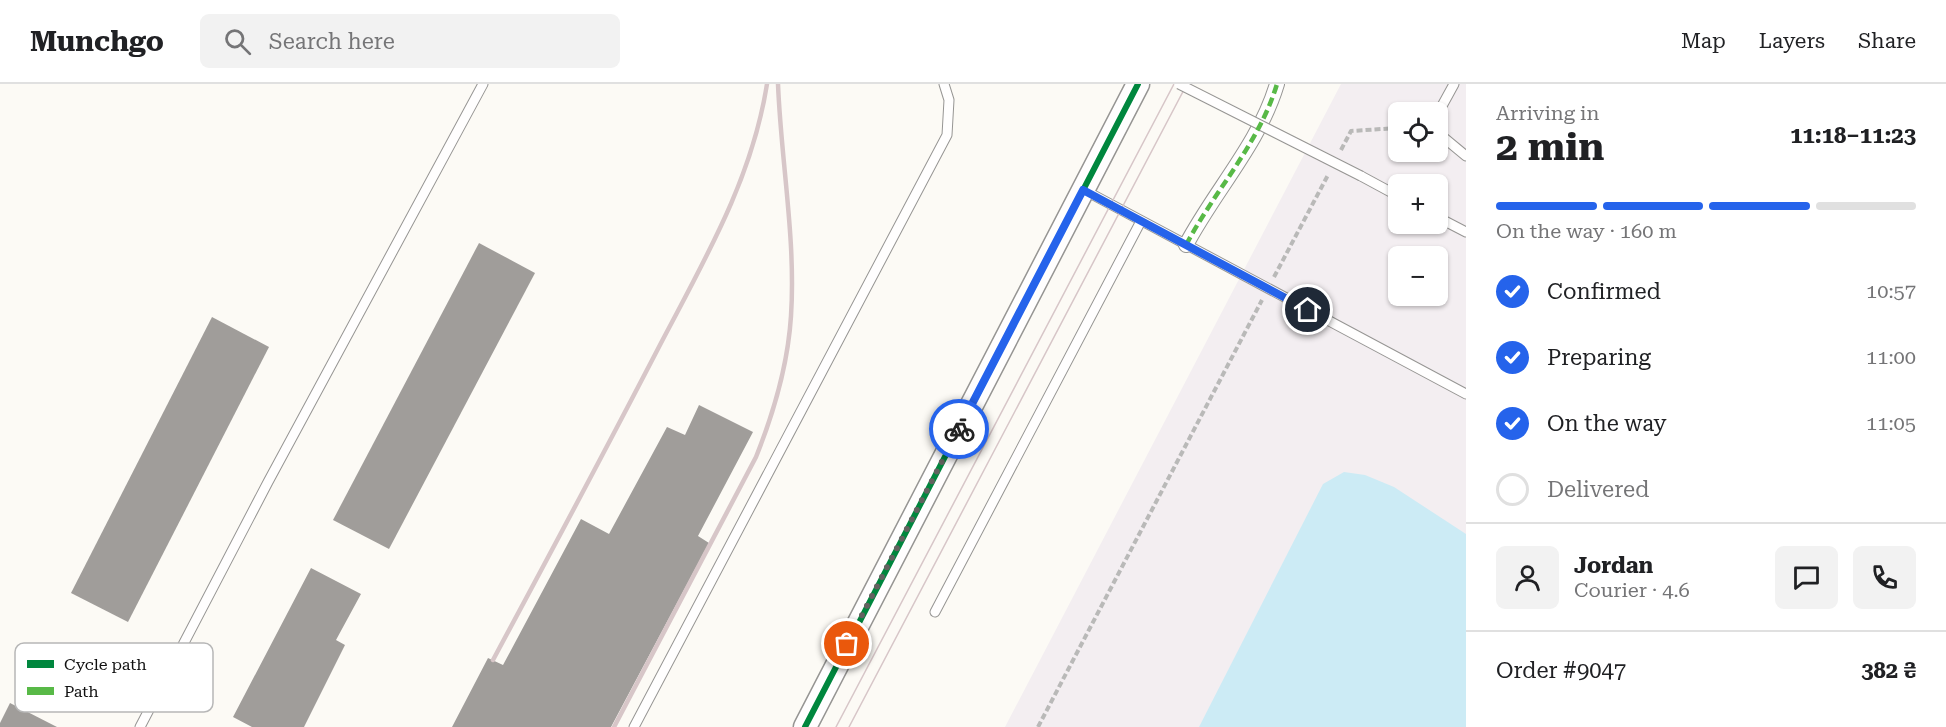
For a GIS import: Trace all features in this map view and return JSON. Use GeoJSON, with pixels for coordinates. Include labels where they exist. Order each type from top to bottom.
{"type":"FeatureCollection","features":[{"type":"Feature","properties":{"kind":"street"},"geometry":{"type":"LineString","coordinates":[[805,727],[1138,84]]}},
{"type":"Feature","properties":{"kind":"street"},"geometry":{"type":"LineString","coordinates":[[1186,245],[1196,226],[1238,166],[1270,105],[1277,84]]}},
{"type":"Feature","properties":{"kind":"lane"},"geometry":{"type":"LineString","coordinates":[[185,643],[268,482],[483,84]]}},
{"type":"Feature","properties":{"kind":"lane"},"geometry":{"type":"LineString","coordinates":[[634,727],[947,135],[949,100],[944,84]]}},
{"type":"Feature","properties":{"kind":"lane"},"geometry":{"type":"LineString","coordinates":[[1179,84],[1388,191]]}},
{"type":"Feature","properties":{"kind":"lane"},"geometry":{"type":"LineString","coordinates":[[1444,102],[1454,84]]}},
{"type":"Feature","properties":{"kind":"lane"},"geometry":{"type":"LineString","coordinates":[[1448,141],[1466,156]]}},
{"type":"Feature","properties":{"kind":"lane"},"geometry":{"type":"LineString","coordinates":[[1083,190],[1466,394]]}},
{"type":"Feature","properties":{"kind":"lane"},"geometry":{"type":"LineString","coordinates":[[934,612],[1141,221]]}},
{"type":"Feature","properties":{"kind":"lane"},"geometry":{"type":"LineString","coordinates":[[1448,223],[1466,232]]}},
{"type":"Feature","properties":{"kind":"lane"},"geometry":{"type":"LineString","coordinates":[[141,727],[149,712]]}},
{"type":"Feature","properties":{"kind":"path"},"geometry":{"type":"LineString","coordinates":[[1340,152],[1351,131],[1388,129]]}},
{"type":"Feature","properties":{"kind":"path"},"geometry":{"type":"LineString","coordinates":[[1038,727],[1329,173]]}},
{"type":"Feature","properties":{"kind":"shaded area"},"geometry":{"type":"Polygon","coordinates":[[[1341,84],[1466,84],[1466,727],[1005,727],[1341,84]]]}},
{"type":"Feature","properties":{"kind":"water"},"geometry":{"type":"Polygon","coordinates":[[[1344,472],[1365,475],[1394,487],[1466,534],[1466,727],[1199,727],[1323,484],[1344,472]]]}},
{"type":"Feature","properties":{"kind":"building"},"geometry":{"type":"Polygon","coordinates":[[[479,243],[535,273],[389,549],[333,520],[479,243]]]}},
{"type":"Feature","properties":{"kind":"building"},"geometry":{"type":"Polygon","coordinates":[[[212,317],[269,347],[128,622],[71,593],[212,317]]]}},
{"type":"Feature","properties":{"kind":"building"},"geometry":{"type":"Polygon","coordinates":[[[699,405],[753,432],[698,536],[709,543],[611,727],[452,727],[488,658],[503,665],[581,519],[609,534],[667,427],[685,435],[699,405]]]}},
{"type":"Feature","properties":{"kind":"building"},"geometry":{"type":"Polygon","coordinates":[[[311,568],[361,594],[336,640],[345,645],[304,727],[252,727],[233,717],[311,568]]]}},
{"type":"Feature","properties":{"kind":"building"},"geometry":{"type":"Polygon","coordinates":[[[10,703],[15,706],[15,712],[28,712],[57,727],[0,727],[10,703]]]}},
{"type":"Feature","properties":{"kind":"tram line"},"geometry":{"type":"LineString","coordinates":[[836,727],[1174,84]]}},
{"type":"Feature","properties":{"kind":"tram line"},"geometry":{"type":"LineString","coordinates":[[849,727],[1187,84]]}},
{"type":"Feature","properties":{"kind":"railway"},"geometry":{"type":"LineString","coordinates":[[493,660],[599,462],[725,218],[750,153],[767,84]]}},
{"type":"Feature","properties":{"kind":"railway"},"geometry":{"type":"LineString","coordinates":[[614,727],[756,457],[779,388],[787,352],[791,316],[792,258],[778,84]]}},
{"type":"Feature","properties":{"kind":"marked path"},"geometry":{"type":"LineString","coordinates":[[1186,245],[1248,147],[1269,106],[1277,84]]}},
{"type":"Feature","properties":{"kind":"cycle path"},"geometry":{"type":"LineString","coordinates":[[805,727],[1138,84]]}},
{"type":"Feature","properties":{"kind":"way so far"},"geometry":{"type":"LineString","coordinates":[[847,644],[959,429]]}},
{"type":"Feature","properties":{"kind":"route"},"geometry":{"type":"LineString","coordinates":[[959,429],[1083,190],[1308,310]]}}]}
